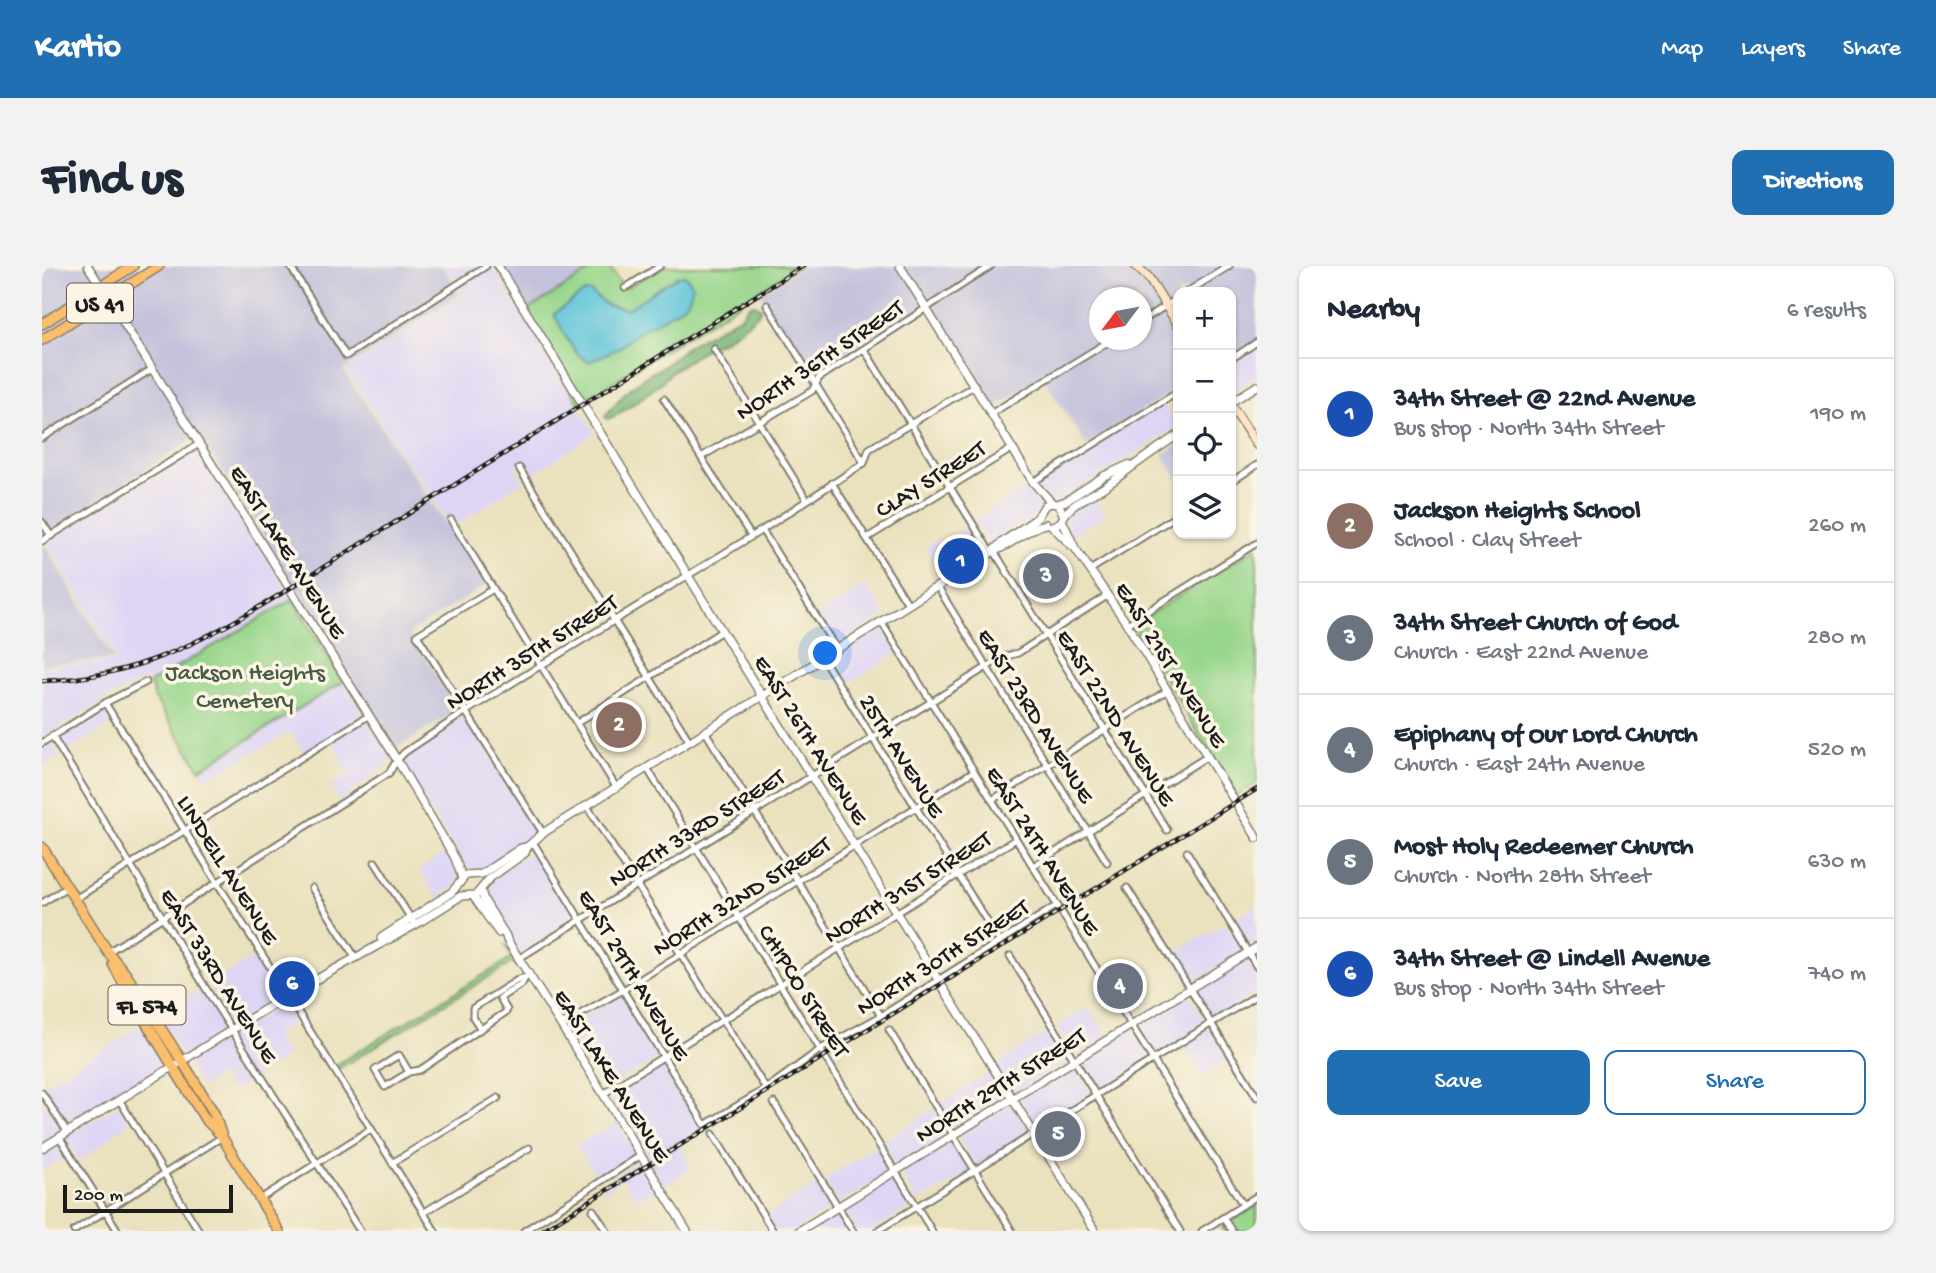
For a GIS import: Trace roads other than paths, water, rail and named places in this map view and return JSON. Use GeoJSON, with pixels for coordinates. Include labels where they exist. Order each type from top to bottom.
{"type":"FeatureCollection","features":[{"type":"Feature","properties":{"kind":"main road","name":"US 41"},"geometry":{"type":"LineString","coordinates":[[42,324],[134,266]]}},
{"type":"Feature","properties":{"kind":"main road","name":"US 41"},"geometry":{"type":"LineString","coordinates":[[42,340],[159,266]]}},
{"type":"Feature","properties":{"kind":"main road"},"geometry":{"type":"LineString","coordinates":[[1136,266],[1147,277],[1173,315]]}},
{"type":"Feature","properties":{"kind":"main road"},"geometry":{"type":"LineString","coordinates":[[1236,411],[1257,445]]}},
{"type":"Feature","properties":{"kind":"main road","name":"FL 574"},"geometry":{"type":"LineString","coordinates":[[42,847],[108,952],[125,973],[178,1063],[214,1113],[222,1137],[279,1231]]}},
{"type":"Feature","properties":{"kind":"street","name":"EAST LAKE AVENUE"},"geometry":{"type":"LineString","coordinates":[[88,266],[397,760],[455,858],[461,882],[469,896],[503,939],[507,940]]}},
{"type":"Feature","properties":{"kind":"street"},"geometry":{"type":"LineString","coordinates":[[290,266],[346,356],[486,266]]}},
{"type":"Feature","properties":{"kind":"street","name":"EAST 26TH AVENUE"},"geometry":{"type":"LineString","coordinates":[[498,266],[811,776],[1095,1231]]}},
{"type":"Feature","properties":{"kind":"street"},"geometry":{"type":"LineString","coordinates":[[625,288],[660,266]]}},
{"type":"Feature","properties":{"kind":"street"},"geometry":{"type":"LineString","coordinates":[[900,266],[1034,483],[1054,503]]}},
{"type":"Feature","properties":{"kind":"street","name":"NORTH 36TH STREET"},"geometry":{"type":"LineString","coordinates":[[701,457],[812,391],[819,378],[990,266]]}},
{"type":"Feature","properties":{"kind":"street"},"geometry":{"type":"LineString","coordinates":[[1195,287],[1229,266]]}},
{"type":"Feature","properties":{"kind":"street"},"geometry":{"type":"LineString","coordinates":[[1152,315],[1173,301]]}},
{"type":"Feature","properties":{"kind":"street"},"geometry":{"type":"LineString","coordinates":[[767,305],[864,463]]}},
{"type":"Feature","properties":{"kind":"street"},"geometry":{"type":"LineString","coordinates":[[1236,356],[1257,342]]}},
{"type":"Feature","properties":{"kind":"street"},"geometry":{"type":"LineString","coordinates":[[714,349],[807,500]]}},
{"type":"Feature","properties":{"kind":"street","name":"EAST 22ND AVENUE"},"geometry":{"type":"LineString","coordinates":[[864,349],[1167,830]]}},
{"type":"Feature","properties":{"kind":"street"},"geometry":{"type":"LineString","coordinates":[[992,413],[1095,350]]}},
{"type":"Feature","properties":{"kind":"street"},"geometry":{"type":"LineString","coordinates":[[42,438],[152,369]]}},
{"type":"Feature","properties":{"kind":"street","name":"NORTH 35TH STREET"},"geometry":{"type":"LineString","coordinates":[[108,952],[389,773],[397,760],[465,712],[762,530],[864,463],[869,449],[975,385]]}},
{"type":"Feature","properties":{"kind":"street"},"geometry":{"type":"LineString","coordinates":[[1236,400],[1257,386]]}},
{"type":"Feature","properties":{"kind":"street"},"geometry":{"type":"LineString","coordinates":[[1034,483],[1173,395]]}},
{"type":"Feature","properties":{"kind":"street"},"geometry":{"type":"LineString","coordinates":[[664,399],[751,536]]}},
{"type":"Feature","properties":{"kind":"street"},"geometry":{"type":"LineString","coordinates":[[992,552],[1042,510],[1054,503],[1066,501],[1173,438]]}},
{"type":"Feature","properties":{"kind":"street"},"geometry":{"type":"LineString","coordinates":[[42,541],[199,444]]}},
{"type":"Feature","properties":{"kind":"street","name":"CLAY STREET"},"geometry":{"type":"LineString","coordinates":[[867,538],[1013,448]]}},
{"type":"Feature","properties":{"kind":"street"},"geometry":{"type":"LineString","coordinates":[[413,922],[461,882],[487,871],[836,648],[992,552],[1005,548],[1036,527],[1049,525],[1063,518],[1072,506],[1109,484],[1138,460]]}},
{"type":"Feature","properties":{"kind":"street"},"geometry":{"type":"LineString","coordinates":[[1236,479],[1257,466]]}},
{"type":"Feature","properties":{"kind":"street"},"geometry":{"type":"LineString","coordinates":[[519,468],[690,742]]}},
{"type":"Feature","properties":{"kind":"street"},"geometry":{"type":"LineString","coordinates":[[832,483],[908,604]]}},
{"type":"Feature","properties":{"kind":"street"},"geometry":{"type":"LineString","coordinates":[[1034,483],[1042,510]]}},
{"type":"Feature","properties":{"kind":"street","name":"EAST 21ST AVENUE"},"geometry":{"type":"LineString","coordinates":[[1054,503],[1061,508],[1075,548],[1127,624],[1257,838]]}},
{"type":"Feature","properties":{"kind":"street","name":"EAST 21ST AVENUE"},"geometry":{"type":"LineString","coordinates":[[1042,510],[1049,525],[1075,548]]}},
{"type":"Feature","properties":{"kind":"street"},"geometry":{"type":"LineString","coordinates":[[1090,570],[1173,518]]}},
{"type":"Feature","properties":{"kind":"street"},"geometry":{"type":"LineString","coordinates":[[451,520],[616,787]]}},
{"type":"Feature","properties":{"kind":"street"},"geometry":{"type":"LineString","coordinates":[[42,522],[51,536]]}},
{"type":"Feature","properties":{"kind":"street"},"geometry":{"type":"LineString","coordinates":[[762,530],[836,648]]}},
{"type":"Feature","properties":{"kind":"street"},"geometry":{"type":"LineString","coordinates":[[1127,624],[1257,543]]}},
{"type":"Feature","properties":{"kind":"street","name":"EAST 23RD AVENUE"},"geometry":{"type":"LineString","coordinates":[[937,586],[1108,862]]}},
{"type":"Feature","properties":{"kind":"street"},"geometry":{"type":"LineString","coordinates":[[493,589],[417,635],[543,833]]}},
{"type":"Feature","properties":{"kind":"street","name":"NORTH 33RD STREET"},"geometry":{"type":"LineString","coordinates":[[518,959],[1003,657],[1018,653],[1107,596]]}},
{"type":"Feature","properties":{"kind":"street","name":"EAST 24TH AVENUE"},"geometry":{"type":"LineString","coordinates":[[881,621],[1243,1205]]}},
{"type":"Feature","properties":{"kind":"street"},"geometry":{"type":"LineString","coordinates":[[577,723],[722,631]]}},
{"type":"Feature","properties":{"kind":"street","name":"25TH AVENUE"},"geometry":{"type":"LineString","coordinates":[[822,657],[1000,942]]}},
{"type":"Feature","properties":{"kind":"street"},"geometry":{"type":"LineString","coordinates":[[42,743],[105,703],[146,682]]}},
{"type":"Feature","properties":{"kind":"street"},"geometry":{"type":"LineString","coordinates":[[992,800],[1168,690]]}},
{"type":"Feature","properties":{"kind":"street","name":"LINDELL AVENUE"},"geometry":{"type":"LineString","coordinates":[[105,703],[435,1231]]}},
{"type":"Feature","properties":{"kind":"street"},"geometry":{"type":"LineString","coordinates":[[75,900],[368,716]]}},
{"type":"Feature","properties":{"kind":"street"},"geometry":{"type":"LineString","coordinates":[[705,731],[881,1016]]}},
{"type":"Feature","properties":{"kind":"street","name":"EAST 33RD AVENUE"},"geometry":{"type":"LineString","coordinates":[[52,736],[162,917],[360,1231]]}},
{"type":"Feature","properties":{"kind":"street"},"geometry":{"type":"LineString","coordinates":[[1033,866],[1208,756]]}},
{"type":"Feature","properties":{"kind":"street","name":"CHIPCO STREET"},"geometry":{"type":"LineString","coordinates":[[647,768],[932,1231]]}},
{"type":"Feature","properties":{"kind":"street","name":"NORTH 32ND STREET"},"geometry":{"type":"LineString","coordinates":[[561,1025],[624,990],[974,771]]}},
{"type":"Feature","properties":{"kind":"street"},"geometry":{"type":"LineString","coordinates":[[587,806],[766,1089]]}},
{"type":"Feature","properties":{"kind":"street","name":"NORTH 31ST STREET"},"geometry":{"type":"LineString","coordinates":[[603,1094],[1016,839]]}},
{"type":"Feature","properties":{"kind":"street"},"geometry":{"type":"LineString","coordinates":[[42,1148],[288,995],[413,922],[482,888],[525,853],[530,844]]}},
{"type":"Feature","properties":{"kind":"street","name":"EAST 29TH AVENUE"},"geometry":{"type":"LineString","coordinates":[[530,844],[581,919],[705,1125]]}},
{"type":"Feature","properties":{"kind":"street"},"geometry":{"type":"LineString","coordinates":[[1186,852],[1257,967]]}},
{"type":"Feature","properties":{"kind":"street","name":"EAST LAKE AVENUE"},"geometry":{"type":"LineString","coordinates":[[455,858],[475,874],[482,888],[484,901],[527,977],[561,1025],[687,1231]]}},
{"type":"Feature","properties":{"kind":"street"},"geometry":{"type":"LineString","coordinates":[[375,862],[413,922]]}},
{"type":"Feature","properties":{"kind":"street"},"geometry":{"type":"LineString","coordinates":[[42,903],[67,887]]}},
{"type":"Feature","properties":{"kind":"street"},"geometry":{"type":"LineString","coordinates":[[312,888],[355,957]]}},
{"type":"Feature","properties":{"kind":"street"},"geometry":{"type":"LineString","coordinates":[[1127,888],[1257,1097]]}},
{"type":"Feature","properties":{"kind":"street","name":"NORTH 30TH STREET"},"geometry":{"type":"LineString","coordinates":[[705,1125],[766,1089],[821,1049],[881,1016],[1056,906]]}},
{"type":"Feature","properties":{"kind":"street","name":"NORTH 29TH STREET"},"geometry":{"type":"LineString","coordinates":[[799,1231],[1257,947]]}},
{"type":"Feature","properties":{"kind":"street"},"geometry":{"type":"LineString","coordinates":[[1010,956],[1180,1231]]}},
{"type":"Feature","properties":{"kind":"street"},"geometry":{"type":"LineString","coordinates":[[480,1028],[473,1017],[473,1008],[519,979],[527,977]]}},
{"type":"Feature","properties":{"kind":"street"},"geometry":{"type":"LineString","coordinates":[[409,1072],[399,1055],[375,1070],[385,1087],[409,1072],[420,1070],[506,1012],[500,998],[522,984],[527,977]]}},
{"type":"Feature","properties":{"kind":"street"},"geometry":{"type":"LineString","coordinates":[[877,1231],[1257,995]]}},
{"type":"Feature","properties":{"kind":"street"},"geometry":{"type":"LineString","coordinates":[[889,1030],[1012,1231]]}},
{"type":"Feature","properties":{"kind":"street"},"geometry":{"type":"LineString","coordinates":[[42,1093],[118,1231]]}},
{"type":"Feature","properties":{"kind":"street"},"geometry":{"type":"LineString","coordinates":[[392,1163],[498,1098]]}},
{"type":"Feature","properties":{"kind":"street"},"geometry":{"type":"LineString","coordinates":[[120,1101],[199,1231]]}},
{"type":"Feature","properties":{"kind":"street"},"geometry":{"type":"LineString","coordinates":[[774,1103],[853,1231]]}},
{"type":"Feature","properties":{"kind":"street"},"geometry":{"type":"LineString","coordinates":[[260,1199],[371,1129]]}},
{"type":"Feature","properties":{"kind":"street"},"geometry":{"type":"LineString","coordinates":[[713,1134],[773,1231]]}},
{"type":"Feature","properties":{"kind":"street"},"geometry":{"type":"LineString","coordinates":[[74,1231],[222,1137]]}},
{"type":"Feature","properties":{"kind":"street"},"geometry":{"type":"LineString","coordinates":[[423,1213],[529,1148]]}},
{"type":"Feature","properties":{"kind":"street"},"geometry":{"type":"LineString","coordinates":[[524,1231],[640,1156]]}},
{"type":"Feature","properties":{"kind":"street"},"geometry":{"type":"LineString","coordinates":[[1202,1231],[1257,1196]]}},
{"type":"Feature","properties":{"kind":"street"},"geometry":{"type":"LineString","coordinates":[[593,1210],[607,1231]]}},
{"type":"Feature","properties":{"kind":"street"},"geometry":{"type":"LineString","coordinates":[[1223,1218],[1232,1231]]}},
{"type":"Feature","properties":{"kind":"water"},"geometry":{"type":"Polygon","coordinates":[[[685,275],[693,286],[688,301],[640,331],[619,348],[589,362],[573,348],[554,314],[585,292],[590,292],[607,305],[627,309],[678,276],[685,275]]]}},
{"type":"Feature","properties":{"kind":"railway"},"geometry":{"type":"LineString","coordinates":[[42,681],[109,673],[140,664],[227,626],[803,266]]}},
{"type":"Feature","properties":{"kind":"railway"},"geometry":{"type":"LineString","coordinates":[[541,1231],[1257,789]]}},
{"type":"Feature","properties":{"kind":"place","name":"34th Street @ 22nd Avenue"},"geometry":{"type":"Point","coordinates":[961,561]}},
{"type":"Feature","properties":{"kind":"place","name":"34th Street Church of God"},"geometry":{"type":"Point","coordinates":[1046,576]}},
{"type":"Feature","properties":{"kind":"place","name":"Jackson Heights School"},"geometry":{"type":"Point","coordinates":[619,725]}},
{"type":"Feature","properties":{"kind":"place","name":"34th Street @ Lindell Avenue"},"geometry":{"type":"Point","coordinates":[292,984]}},
{"type":"Feature","properties":{"kind":"place","name":"Epiphany of Our Lord Church"},"geometry":{"type":"Point","coordinates":[1120,986]}},
{"type":"Feature","properties":{"kind":"place","name":"Most Holy Redeemer Church"},"geometry":{"type":"Point","coordinates":[1058,1134]}},
{"type":"Feature","properties":{"kind":"park label","name":"Jackson Heights Cemetery"},"geometry":{"type":"Point","coordinates":[245,685]}}]}
